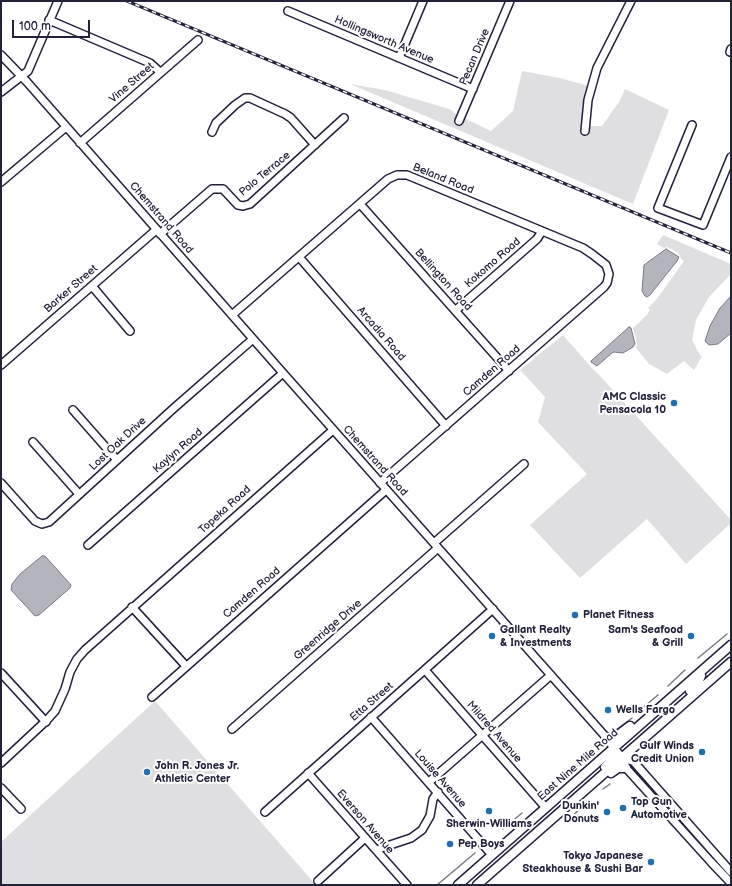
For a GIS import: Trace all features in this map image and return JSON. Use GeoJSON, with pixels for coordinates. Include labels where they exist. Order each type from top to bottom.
{"type":"FeatureCollection","features":[{"type":"Feature","properties":{"kind":"main road","name":"East Nine Mile Road"},"geometry":{"type":"LineString","coordinates":[[458,885],[731,645]]}},
{"type":"Feature","properties":{"kind":"main road"},"geometry":{"type":"LineString","coordinates":[[622,758],[622,748],[628,741],[731,650]]}},
{"type":"Feature","properties":{"kind":"main road"},"geometry":{"type":"LineString","coordinates":[[714,677],[716,671],[731,656]]}},
{"type":"Feature","properties":{"kind":"main road"},"geometry":{"type":"LineString","coordinates":[[477,884],[731,662]]}},
{"type":"Feature","properties":{"kind":"main road"},"geometry":{"type":"LineString","coordinates":[[657,727],[665,713],[697,685],[702,676]]}},
{"type":"Feature","properties":{"kind":"main road"},"geometry":{"type":"LineString","coordinates":[[606,737],[610,739],[620,734],[665,695],[683,687]]}},
{"type":"Feature","properties":{"kind":"main road"},"geometry":{"type":"LineString","coordinates":[[530,839],[541,823],[608,765],[614,755],[614,748]]}},
{"type":"Feature","properties":{"kind":"main road"},"geometry":{"type":"LineString","coordinates":[[477,884],[493,877],[618,768],[626,768]]}},
{"type":"Feature","properties":{"kind":"main road"},"geometry":{"type":"LineString","coordinates":[[477,884],[480,877],[490,868],[492,864],[492,855]]}},
{"type":"Feature","properties":{"kind":"street"},"geometry":{"type":"LineString","coordinates":[[1,92],[30,68],[34,54],[58,1]]}},
{"type":"Feature","properties":{"kind":"street"},"geometry":{"type":"LineString","coordinates":[[399,58],[423,1]]}},
{"type":"Feature","properties":{"kind":"street","name":"Pecan Drive"},"geometry":{"type":"LineString","coordinates":[[459,121],[510,1]]}},
{"type":"Feature","properties":{"kind":"street"},"geometry":{"type":"LineString","coordinates":[[584,131],[588,100],[597,68],[631,1]]}},
{"type":"Feature","properties":{"kind":"street","name":"Hollingsworth Avenue"},"geometry":{"type":"LineString","coordinates":[[288,11],[473,89]]}},
{"type":"Feature","properties":{"kind":"street"},"geometry":{"type":"LineString","coordinates":[[49,20],[150,63],[160,72]]}},
{"type":"Feature","properties":{"kind":"street","name":"Vine Street"},"geometry":{"type":"LineString","coordinates":[[80,143],[198,40]]}},
{"type":"Feature","properties":{"kind":"street","name":"Chemstrand Road"},"geometry":{"type":"LineString","coordinates":[[1,55],[22,76],[253,340],[606,737],[622,758],[626,768],[731,882]]}},
{"type":"Feature","properties":{"kind":"street"},"geometry":{"type":"LineString","coordinates":[[212,132],[216,123],[235,105],[245,98],[250,98],[291,118],[315,145]]}},
{"type":"Feature","properties":{"kind":"street","name":"Polo Terrace"},"geometry":{"type":"LineString","coordinates":[[158,232],[212,189],[223,189],[238,205],[243,206],[250,204],[344,118]]}},
{"type":"Feature","properties":{"kind":"street"},"geometry":{"type":"LineString","coordinates":[[692,125],[658,208],[703,225],[731,157]]}},
{"type":"Feature","properties":{"kind":"street"},"geometry":{"type":"LineString","coordinates":[[1,182],[66,127]]}},
{"type":"Feature","properties":{"kind":"street","name":"Beland Road"},"geometry":{"type":"LineString","coordinates":[[232,315],[391,177],[396,175],[407,175],[583,248],[606,265],[608,269]]}},
{"type":"Feature","properties":{"kind":"street","name":"Bellington Road"},"geometry":{"type":"LineString","coordinates":[[360,204],[509,371]]}},
{"type":"Feature","properties":{"kind":"street","name":"Kokomo Road"},"geometry":{"type":"LineString","coordinates":[[456,310],[537,239],[542,231]]}},
{"type":"Feature","properties":{"kind":"street","name":"Barker Street"},"geometry":{"type":"LineString","coordinates":[[1,365],[92,286],[158,232]]}},
{"type":"Feature","properties":{"kind":"street","name":"Arcadia Road"},"geometry":{"type":"LineString","coordinates":[[299,256],[446,426]]}},
{"type":"Feature","properties":{"kind":"street","name":"Camden Road"},"geometry":{"type":"LineString","coordinates":[[380,483],[604,287],[608,279],[608,269]]}},
{"type":"Feature","properties":{"kind":"street"},"geometry":{"type":"LineString","coordinates":[[92,286],[130,331]]}},
{"type":"Feature","properties":{"kind":"street","name":"Lost Oak Drive"},"geometry":{"type":"LineString","coordinates":[[1,483],[35,521],[42,524],[49,522],[174,408],[253,340]]}},
{"type":"Feature","properties":{"kind":"street","name":"Kaylyn Road"},"geometry":{"type":"LineString","coordinates":[[88,545],[283,373]]}},
{"type":"Feature","properties":{"kind":"street"},"geometry":{"type":"LineString","coordinates":[[73,410],[117,460]]}},
{"type":"Feature","properties":{"kind":"street","name":"Topeka Road"},"geometry":{"type":"LineString","coordinates":[[1,763],[46,722],[55,711],[60,702],[70,672],[77,659],[132,607],[333,430]]}},
{"type":"Feature","properties":{"kind":"street"},"geometry":{"type":"LineString","coordinates":[[33,442],[79,494]]}},
{"type":"Feature","properties":{"kind":"street","name":"Greenridge Drive"},"geometry":{"type":"LineString","coordinates":[[232,728],[524,464]]}},
{"type":"Feature","properties":{"kind":"street","name":"Camden Road"},"geometry":{"type":"LineString","coordinates":[[152,696],[386,490]]}},
{"type":"Feature","properties":{"kind":"street"},"geometry":{"type":"LineString","coordinates":[[132,607],[186,666]]}},
{"type":"Feature","properties":{"kind":"street","name":"Etta Street"},"geometry":{"type":"LineString","coordinates":[[264,812],[493,609]]}},
{"type":"Feature","properties":{"kind":"street","name":"Mildred Avenue"},"geometry":{"type":"LineString","coordinates":[[425,670],[546,808]]}},
{"type":"Feature","properties":{"kind":"street"},"geometry":{"type":"LineString","coordinates":[[1,673],[46,722]]}},
{"type":"Feature","properties":{"kind":"street"},"geometry":{"type":"LineString","coordinates":[[429,782],[551,675]]}},
{"type":"Feature","properties":{"kind":"street","name":"Louise Avenue"},"geometry":{"type":"LineString","coordinates":[[371,717],[492,855]]}},
{"type":"Feature","properties":{"kind":"street"},"geometry":{"type":"LineString","coordinates":[[622,758],[633,761],[731,872]]}},
{"type":"Feature","properties":{"kind":"street","name":"Everson Avenue"},"geometry":{"type":"LineString","coordinates":[[308,773],[407,885]]}},
{"type":"Feature","properties":{"kind":"street"},"geometry":{"type":"LineString","coordinates":[[1,788],[21,809]]}},
{"type":"Feature","properties":{"kind":"street"},"geometry":{"type":"LineString","coordinates":[[377,851],[411,838],[422,830],[430,816],[434,799],[438,792]]}},
{"type":"Feature","properties":{"kind":"street"},"geometry":{"type":"LineString","coordinates":[[318,881],[365,838]]}},
{"type":"Feature","properties":{"kind":"shaded area"},"geometry":{"type":"Polygon","coordinates":[[[522,71],[560,78],[589,86],[583,115],[582,133],[587,134],[588,123],[589,126],[602,126],[619,102],[625,89],[669,110],[633,204],[350,84],[385,90],[449,109],[458,115],[456,122],[460,125],[464,118],[491,131],[513,111],[522,71]]]}},
{"type":"Feature","properties":{"kind":"shaded area"},"geometry":{"type":"Polygon","coordinates":[[[663,235],[731,264],[731,274],[709,297],[696,320],[692,340],[702,356],[694,370],[684,361],[667,374],[649,364],[636,348],[637,343],[633,328],[647,315],[650,310],[648,308],[656,300],[684,261],[677,252],[657,244],[663,235]]]}},
{"type":"Feature","properties":{"kind":"shaded area"},"geometry":{"type":"Polygon","coordinates":[[[666,249],[679,257],[647,297],[642,291],[644,265],[666,249]]]}},
{"type":"Feature","properties":{"kind":"shaded area"},"geometry":{"type":"Polygon","coordinates":[[[731,296],[731,333],[718,344],[709,345],[705,341],[710,326],[720,308],[731,296]]]}},
{"type":"Feature","properties":{"kind":"shaded area"},"geometry":{"type":"Polygon","coordinates":[[[629,327],[631,328],[635,344],[633,347],[623,353],[612,353],[597,366],[591,362],[591,361],[629,327]]]}},
{"type":"Feature","properties":{"kind":"shaded area"},"geometry":{"type":"Polygon","coordinates":[[[563,335],[731,520],[731,523],[686,564],[647,519],[580,578],[530,525],[587,474],[538,422],[545,397],[520,370],[563,335]]]}},
{"type":"Feature","properties":{"kind":"shaded area"},"geometry":{"type":"Polygon","coordinates":[[[42,556],[45,556],[71,585],[70,588],[39,615],[35,616],[11,590],[12,584],[20,574],[42,556]]]}},
{"type":"Feature","properties":{"kind":"shaded area","name":"John R. Jones Jr. Athletic Center"},"geometry":{"type":"Polygon","coordinates":[[[155,701],[316,885],[1,885],[1,842],[155,701]]]}},
{"type":"Feature","properties":{"kind":"waterway"},"geometry":{"type":"LineString","coordinates":[[698,658],[727,634]]}},
{"type":"Feature","properties":{"kind":"waterway"},"geometry":{"type":"LineString","coordinates":[[668,686],[685,670]]}},
{"type":"Feature","properties":{"kind":"waterway"},"geometry":{"type":"LineString","coordinates":[[641,709],[658,695]]}},
{"type":"Feature","properties":{"kind":"waterway"},"geometry":{"type":"LineString","coordinates":[[616,730],[632,718]]}},
{"type":"Feature","properties":{"kind":"waterway"},"geometry":{"type":"LineString","coordinates":[[558,778],[573,766],[578,765]]}},
{"type":"Feature","properties":{"kind":"waterway"},"geometry":{"type":"LineString","coordinates":[[603,789],[610,784]]}},
{"type":"Feature","properties":{"kind":"waterway"},"geometry":{"type":"LineString","coordinates":[[566,823],[588,800]]}},
{"type":"Feature","properties":{"kind":"waterway"},"geometry":{"type":"LineString","coordinates":[[503,829],[522,813]]}},
{"type":"Feature","properties":{"kind":"waterway"},"geometry":{"type":"LineString","coordinates":[[437,885],[475,853]]}},
{"type":"Feature","properties":{"kind":"railway"},"geometry":{"type":"LineString","coordinates":[[127,1],[731,253]]}},
{"type":"Feature","properties":{"kind":"place","name":"AMC Classic Pensacola 10"},"geometry":{"type":"Point","coordinates":[674,403]}},
{"type":"Feature","properties":{"kind":"place","name":"Planet Fitness"},"geometry":{"type":"Point","coordinates":[575,615]}},
{"type":"Feature","properties":{"kind":"place","name":"Gallant Realty & Investments"},"geometry":{"type":"Point","coordinates":[492,636]}},
{"type":"Feature","properties":{"kind":"place","name":"Sam's Seafood & Grill"},"geometry":{"type":"Point","coordinates":[691,636]}},
{"type":"Feature","properties":{"kind":"place","name":"Wells Fargo"},"geometry":{"type":"Point","coordinates":[608,710]}},
{"type":"Feature","properties":{"kind":"place","name":"Gulf Winds Credit Union"},"geometry":{"type":"Point","coordinates":[702,752]}},
{"type":"Feature","properties":{"kind":"place","name":"John R. Jones Jr. Athletic Center"},"geometry":{"type":"Point","coordinates":[147,772]}},
{"type":"Feature","properties":{"kind":"place","name":"Top Gun Automotive"},"geometry":{"type":"Point","coordinates":[623,808]}},
{"type":"Feature","properties":{"kind":"place","name":"Sherwin-Williams"},"geometry":{"type":"Point","coordinates":[489,811]}},
{"type":"Feature","properties":{"kind":"place","name":"Dunkin' Donuts"},"geometry":{"type":"Point","coordinates":[607,812]}},
{"type":"Feature","properties":{"kind":"place","name":"Pep Boys"},"geometry":{"type":"Point","coordinates":[450,844]}},
{"type":"Feature","properties":{"kind":"place","name":"Tokyo Japanese Steakhouse & Sushi Bar"},"geometry":{"type":"Point","coordinates":[651,862]}}]}
